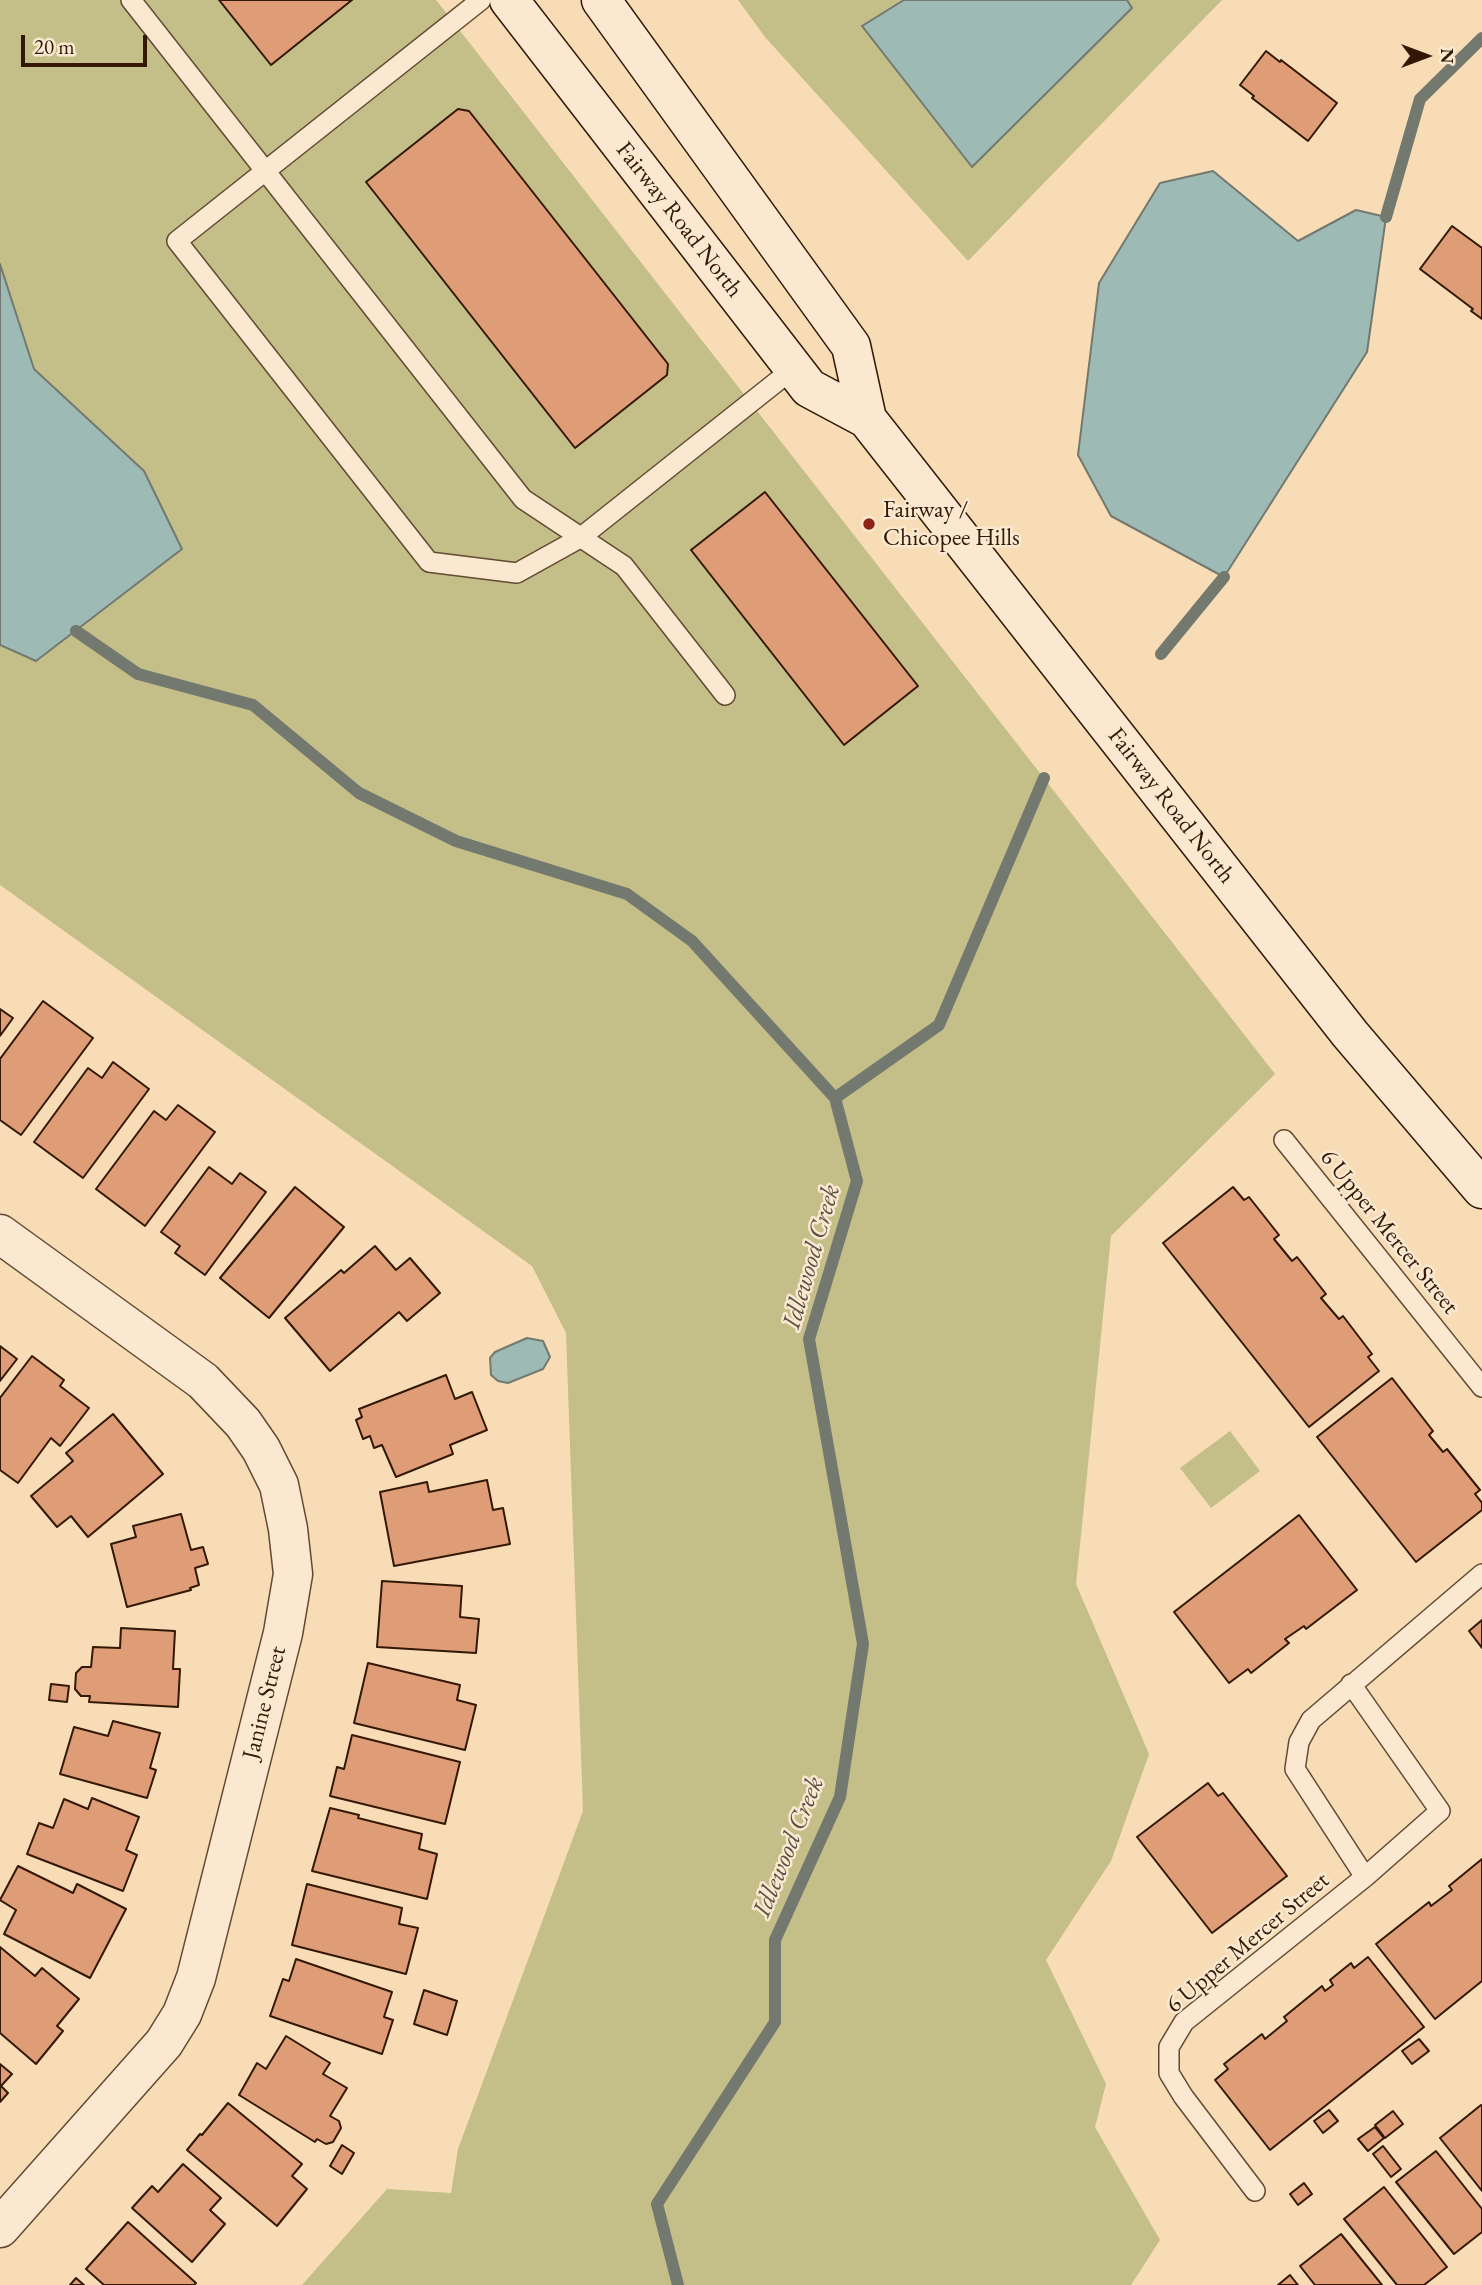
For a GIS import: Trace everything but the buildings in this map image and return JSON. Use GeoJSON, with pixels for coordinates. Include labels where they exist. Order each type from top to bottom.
{"type":"FeatureCollection","features":[{"type":"Feature","properties":{"kind":"main road","name":"Fairway Road North"},"geometry":{"type":"LineString","coordinates":[[509,0],[809,388],[867,419],[1350,1034],[1482,1189]]}},
{"type":"Feature","properties":{"kind":"main road","name":"Fairway Road North"},"geometry":{"type":"LineString","coordinates":[[601,0],[851,346],[867,419]]}},
{"type":"Feature","properties":{"kind":"main road","name":"Janine Street"},"geometry":{"type":"LineString","coordinates":[[0,1234],[203,1381],[243,1423],[261,1449],[279,1485],[293,1574],[283,1633],[196,1978],[182,2014],[164,2043],[0,2228]]}},
{"type":"Feature","properties":{"kind":"lane"},"geometry":{"type":"LineString","coordinates":[[131,0],[523,499],[624,566],[726,695]]}},
{"type":"Feature","properties":{"kind":"lane"},"geometry":{"type":"LineString","coordinates":[[481,0],[177,241],[429,562],[517,573],[580,538],[794,368]]}},
{"type":"Feature","properties":{"kind":"lane","name":"6 Upper Mercer Street"},"geometry":{"type":"LineString","coordinates":[[1284,1140],[1482,1387]]}},
{"type":"Feature","properties":{"kind":"lane","name":"6 Upper Mercer Street"},"geometry":{"type":"LineString","coordinates":[[1365,1877],[1295,1769],[1299,1742],[1311,1720],[1482,1574]]}},
{"type":"Feature","properties":{"kind":"lane","name":"6 Upper Mercer Street"},"geometry":{"type":"LineString","coordinates":[[1255,2191],[1183,2096],[1169,2073],[1169,2047],[1184,2022],[1365,1877],[1440,1811],[1351,1684]]}},
{"type":"Feature","properties":{"kind":"shaded area"},"geometry":{"type":"Polygon","coordinates":[[[0,0],[436,0],[1275,1074],[1111,1236],[1076,1584],[1149,1754],[1111,1861],[1046,1960],[1106,2084],[1095,2127],[1160,2240],[1131,2285],[302,2285],[387,2189],[451,2193],[458,2149],[583,1811],[566,1333],[532,1266],[0,885],[0,645],[37,661],[182,549],[144,471],[34,369],[0,264],[0,0]]]}},
{"type":"Feature","properties":{"kind":"shaded area"},"geometry":{"type":"Polygon","coordinates":[[[738,0],[1222,0],[968,261],[765,37],[738,0]]]}},
{"type":"Feature","properties":{"kind":"shaded area"},"geometry":{"type":"Polygon","coordinates":[[[1230,1431],[1260,1471],[1211,1508],[1180,1468],[1230,1431]]]}},
{"type":"Feature","properties":{"kind":"water"},"geometry":{"type":"Polygon","coordinates":[[[904,0],[1127,0],[1132,8],[972,167],[862,26],[904,0]]]}},
{"type":"Feature","properties":{"kind":"water"},"geometry":{"type":"Polygon","coordinates":[[[1213,171],[1298,241],[1356,210],[1386,217],[1367,352],[1224,577],[1111,516],[1078,455],[1099,283],[1160,183],[1213,171]]]}},
{"type":"Feature","properties":{"kind":"water"},"geometry":{"type":"Polygon","coordinates":[[[0,264],[34,369],[144,471],[182,549],[36,661],[0,645],[0,264]]]}},
{"type":"Feature","properties":{"kind":"water"},"geometry":{"type":"Polygon","coordinates":[[[527,1338],[543,1341],[550,1357],[543,1369],[508,1383],[498,1381],[491,1375],[490,1358],[495,1352],[527,1338]]]}},
{"type":"Feature","properties":{"kind":"waterway"},"geometry":{"type":"LineString","coordinates":[[1386,217],[1420,99],[1482,38]]}},
{"type":"Feature","properties":{"kind":"waterway"},"geometry":{"type":"LineString","coordinates":[[1161,654],[1224,577]]}},
{"type":"Feature","properties":{"kind":"waterway","name":"Idlewood Creek"},"geometry":{"type":"LineString","coordinates":[[76,631],[138,674],[253,705],[359,793],[456,841],[627,894],[692,941],[835,1098],[857,1181],[809,1339],[863,1644],[840,1797],[775,1940],[775,2022],[657,2204],[678,2285]]}},
{"type":"Feature","properties":{"kind":"waterway"},"geometry":{"type":"LineString","coordinates":[[835,1098],[939,1025],[1044,778]]}},
{"type":"Feature","properties":{"kind":"place","name":"Fairway / Chicopee Hills"},"geometry":{"type":"Point","coordinates":[869,524]}}]}
